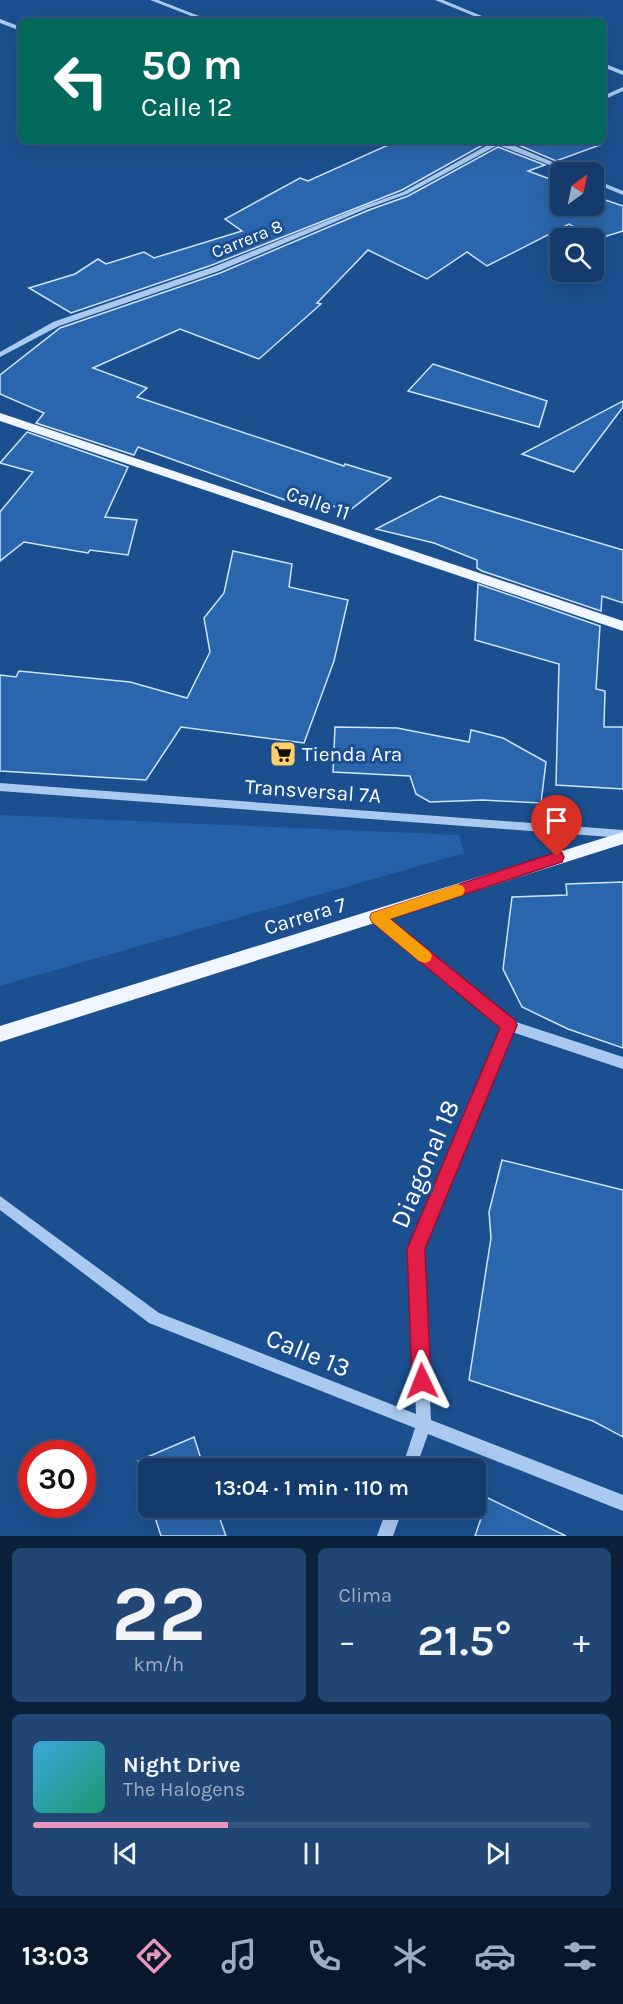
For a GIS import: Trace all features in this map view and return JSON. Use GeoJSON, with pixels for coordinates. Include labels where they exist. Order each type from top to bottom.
{"type":"FeatureCollection","features":[{"type":"Feature","properties":{"kind":"main road","name":"Calle 11"},"geometry":{"type":"LineString","coordinates":[[0,417],[623,626]]}},
{"type":"Feature","properties":{"kind":"main road","name":"Carrera 7"},"geometry":{"type":"LineString","coordinates":[[0,1034],[377,917],[623,836]]}},
{"type":"Feature","properties":{"kind":"street"},"geometry":{"type":"LineString","coordinates":[[153,0],[201,18]]}},
{"type":"Feature","properties":{"kind":"street"},"geometry":{"type":"LineString","coordinates":[[438,0],[483,18]]}},
{"type":"Feature","properties":{"kind":"street"},"geometry":{"type":"LineString","coordinates":[[0,21],[18,28]]}},
{"type":"Feature","properties":{"kind":"street"},"geometry":{"type":"LineString","coordinates":[[606,66],[623,73]]}},
{"type":"Feature","properties":{"kind":"street"},"geometry":{"type":"LineString","coordinates":[[606,97],[623,89]]}},
{"type":"Feature","properties":{"kind":"street","name":"Carrera 8"},"geometry":{"type":"LineString","coordinates":[[0,355],[56,324],[216,268],[366,207],[405,194],[493,144]]}},
{"type":"Feature","properties":{"kind":"street"},"geometry":{"type":"LineString","coordinates":[[505,144],[550,162]]}},
{"type":"Feature","properties":{"kind":"street"},"geometry":{"type":"LineString","coordinates":[[604,185],[623,193]]}},
{"type":"Feature","properties":{"kind":"street","name":"Transversal 7A"},"geometry":{"type":"LineString","coordinates":[[0,787],[623,836]]}},
{"type":"Feature","properties":{"kind":"street"},"geometry":{"type":"LineString","coordinates":[[377,917],[509,1025],[623,1064]]}},
{"type":"Feature","properties":{"kind":"street","name":"Diagonal 18"},"geometry":{"type":"LineString","coordinates":[[412,1458],[424,1425],[416,1249],[509,1025]]}},
{"type":"Feature","properties":{"kind":"street","name":"Calle 13"},"geometry":{"type":"LineString","coordinates":[[0,1202],[154,1318],[623,1503]]}},
{"type":"Feature","properties":{"kind":"street"},"geometry":{"type":"LineString","coordinates":[[386,1536],[392,1518]]}},
{"type":"Feature","properties":{"kind":"shaded area"},"geometry":{"type":"Polygon","coordinates":[[[0,815],[459,835],[464,853],[0,986],[0,815]]]}},
{"type":"Feature","properties":{"kind":"building"},"geometry":{"type":"Polygon","coordinates":[[[390,144],[485,144],[402,190],[212,265],[71,313],[29,288],[75,274],[98,259],[106,264],[144,252],[154,258],[242,231],[225,219],[300,178],[308,181],[390,144]]]}},
{"type":"Feature","properties":{"kind":"building"},"geometry":{"type":"Polygon","coordinates":[[[516,144],[600,144],[600,145],[556,161],[516,144]]]}},
{"type":"Feature","properties":{"kind":"building"},"geometry":{"type":"Polygon","coordinates":[[[498,147],[545,165],[528,171],[550,179],[550,216],[604,216],[604,199],[623,206],[623,231],[604,237],[604,228],[576,228],[569,224],[561,228],[550,228],[550,234],[487,266],[467,252],[427,279],[368,250],[317,303],[321,304],[259,359],[180,329],[93,368],[147,388],[137,397],[344,466],[345,464],[391,478],[349,511],[294,494],[288,501],[138,447],[134,455],[36,423],[44,413],[0,394],[0,375],[60,328],[220,273],[369,210],[408,196],[498,147]]]}},
{"type":"Feature","properties":{"kind":"building"},"geometry":{"type":"Polygon","coordinates":[[[433,364],[547,401],[539,427],[408,391],[433,364]]]}},
{"type":"Feature","properties":{"kind":"building"},"geometry":{"type":"Polygon","coordinates":[[[623,401],[623,407],[574,472],[522,454],[623,401]]]}},
{"type":"Feature","properties":{"kind":"building"},"geometry":{"type":"Polygon","coordinates":[[[27,432],[128,467],[105,517],[137,520],[128,555],[90,550],[88,553],[24,542],[0,561],[0,512],[33,472],[0,463],[27,432]]]}},
{"type":"Feature","properties":{"kind":"building"},"geometry":{"type":"Polygon","coordinates":[[[440,496],[623,550],[623,603],[602,596],[601,611],[482,571],[477,568],[477,560],[434,543],[376,529],[440,496]]]}},
{"type":"Feature","properties":{"kind":"building"},"geometry":{"type":"Polygon","coordinates":[[[233,551],[292,564],[289,587],[348,600],[334,661],[304,743],[181,727],[146,780],[0,771],[0,675],[16,677],[19,671],[130,682],[187,698],[210,652],[204,618],[224,593],[233,551]]]}},
{"type":"Feature","properties":{"kind":"building"},"geometry":{"type":"Polygon","coordinates":[[[478,584],[600,626],[596,689],[605,691],[604,727],[623,727],[623,789],[556,785],[559,664],[475,640],[478,584]]]}},
{"type":"Feature","properties":{"kind":"building"},"geometry":{"type":"Polygon","coordinates":[[[335,727],[397,728],[469,742],[471,730],[503,738],[546,762],[541,803],[483,800],[430,802],[416,794],[410,776],[333,772],[335,727]]]}},
{"type":"Feature","properties":{"kind":"building"},"geometry":{"type":"Polygon","coordinates":[[[623,882],[623,1048],[568,1029],[522,1007],[503,969],[512,897],[567,895],[566,884],[623,882]]]}},
{"type":"Feature","properties":{"kind":"building"},"geometry":{"type":"Polygon","coordinates":[[[502,1160],[623,1190],[623,1437],[593,1421],[469,1380],[491,1238],[489,1212],[502,1160]]]}},
{"type":"Feature","properties":{"kind":"building"},"geometry":{"type":"Polygon","coordinates":[[[194,1437],[201,1458],[145,1458],[194,1437]]]}},
{"type":"Feature","properties":{"kind":"building"},"geometry":{"type":"Polygon","coordinates":[[[488,1498],[566,1536],[475,1536],[481,1518],[486,1518],[488,1498]]]}},
{"type":"Feature","properties":{"kind":"building"},"geometry":{"type":"Polygon","coordinates":[[[155,1518],[220,1518],[226,1536],[161,1536],[155,1518]]]}},
{"type":"Feature","properties":{"kind":"slow traffic"},"geometry":{"type":"LineString","coordinates":[[425,956],[377,917],[458,890]]}},
{"type":"Feature","properties":{"kind":"place","name":"Tienda Ara"},"geometry":{"type":"Point","coordinates":[283,754]}},
{"type":"Feature","properties":{"kind":"route"},"geometry":{"type":"LineString","coordinates":[[422,1381],[416,1249],[509,1025],[377,917],[557,857]]}}]}
